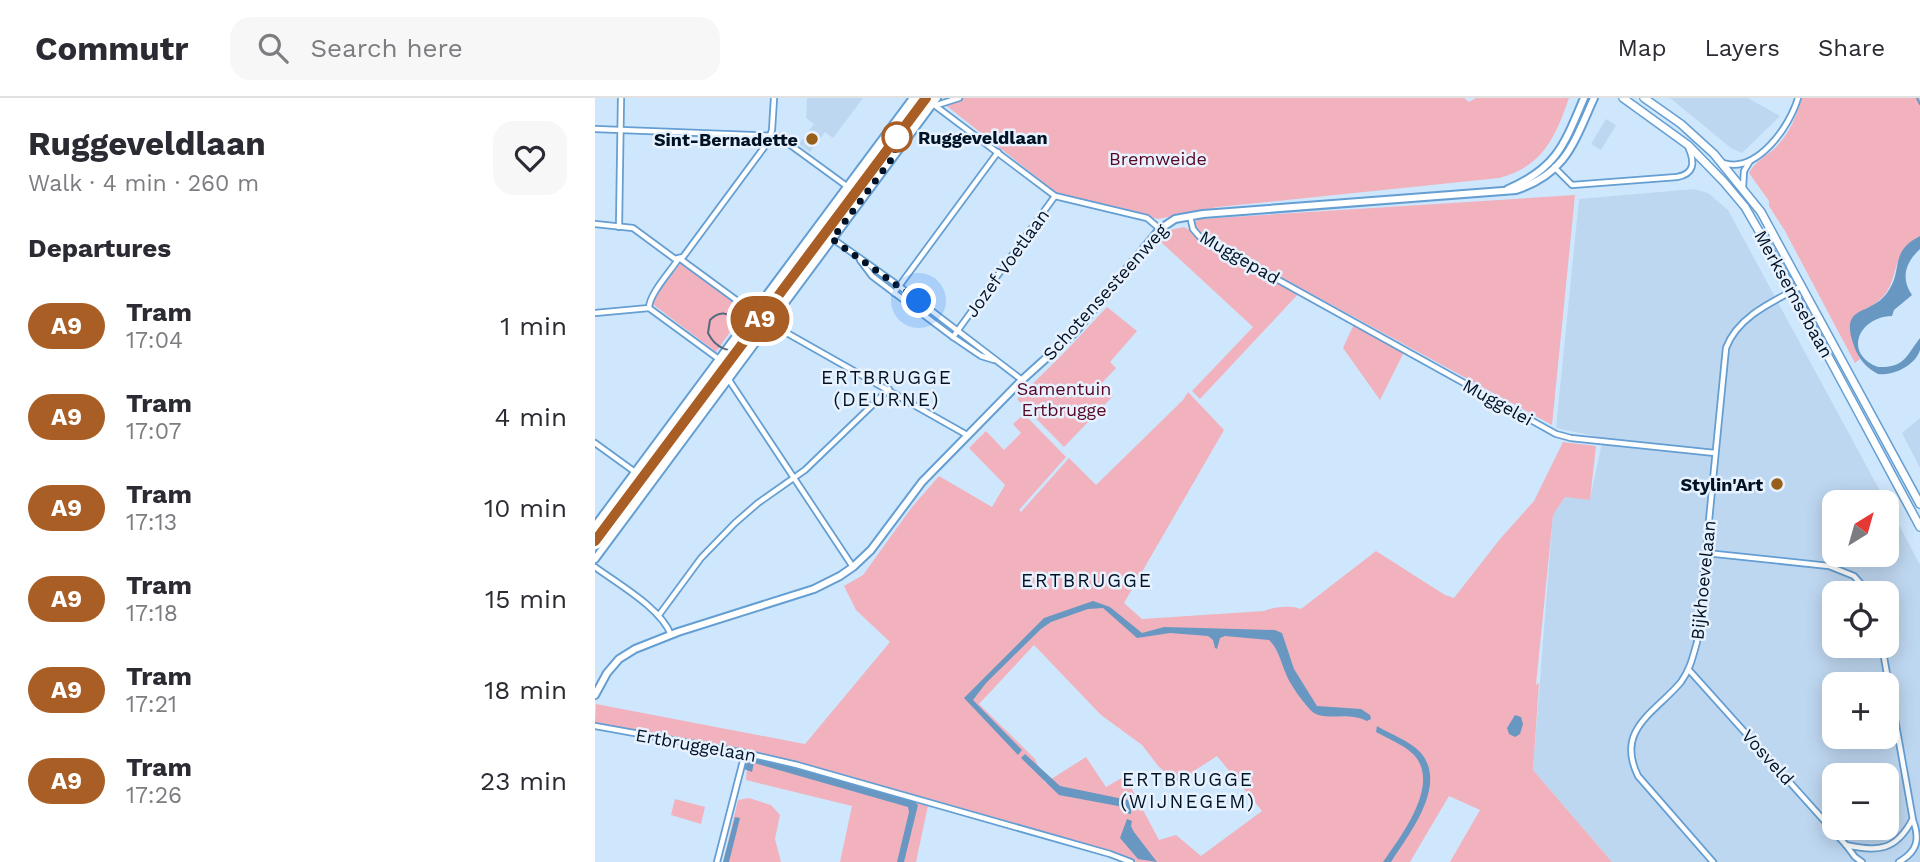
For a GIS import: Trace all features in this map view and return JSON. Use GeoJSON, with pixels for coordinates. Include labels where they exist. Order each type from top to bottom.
{"type":"FeatureCollection","features":[{"type":"Feature","properties":{"kind":"main road","name":"Merksemsebaan"},"geometry":{"type":"LineString","coordinates":[[1623,98],[1688,145],[1724,181],[1745,207],[1920,527]]}},
{"type":"Feature","properties":{"kind":"main road","name":"Merksemsebaan"},"geometry":{"type":"LineString","coordinates":[[1644,98],[1681,124],[1723,163],[1767,222],[1920,504]]}},
{"type":"Feature","properties":{"kind":"street"},"geometry":{"type":"LineString","coordinates":[[619,226],[621,98]]}},
{"type":"Feature","properties":{"kind":"street"},"geometry":{"type":"LineString","coordinates":[[649,308],[649,303],[677,258],[683,257],[771,136],[774,98]]}},
{"type":"Feature","properties":{"kind":"street"},"geometry":{"type":"LineString","coordinates":[[595,526],[720,360],[752,311],[913,98]]}},
{"type":"Feature","properties":{"kind":"street"},"geometry":{"type":"LineString","coordinates":[[925,98],[936,103],[1055,196],[1147,218],[1160,229]]}},
{"type":"Feature","properties":{"kind":"street"},"geometry":{"type":"LineString","coordinates":[[595,559],[771,324],[792,291],[936,103],[959,98]]}},
{"type":"Feature","properties":{"kind":"street"},"geometry":{"type":"LineString","coordinates":[[1503,191],[1532,178],[1550,163],[1565,141],[1584,98]]}},
{"type":"Feature","properties":{"kind":"street"},"geometry":{"type":"LineString","coordinates":[[1503,191],[1529,186],[1556,169],[1571,148],[1594,98]]}},
{"type":"Feature","properties":{"kind":"street"},"geometry":{"type":"LineString","coordinates":[[1743,187],[1744,171],[1750,161],[1784,129],[1798,98]]}},
{"type":"Feature","properties":{"kind":"street"},"geometry":{"type":"LineString","coordinates":[[595,129],[778,136],[863,198]]}},
{"type":"Feature","properties":{"kind":"street"},"geometry":{"type":"LineString","coordinates":[[1550,163],[1572,185],[1683,176],[1691,170],[1693,158],[1688,145]]}},
{"type":"Feature","properties":{"kind":"street"},"geometry":{"type":"LineString","coordinates":[[894,293],[998,152]]}},
{"type":"Feature","properties":{"kind":"street"},"geometry":{"type":"LineString","coordinates":[[1723,163],[1738,165],[1750,161]]}},
{"type":"Feature","properties":{"kind":"street","name":"Schotensesteenweg"},"geometry":{"type":"LineString","coordinates":[[595,695],[607,673],[619,659],[635,649],[814,589],[853,567],[871,550],[922,482],[1022,380],[1074,333],[1160,229],[1175,219],[1503,191]]}},
{"type":"Feature","properties":{"kind":"street","name":"Jozef Voetlaan"},"geometry":{"type":"LineString","coordinates":[[953,337],[1055,196]]}},
{"type":"Feature","properties":{"kind":"street","name":"Muggepad"},"geometry":{"type":"LineString","coordinates":[[1191,216],[1193,229],[1199,236],[1301,291]]}},
{"type":"Feature","properties":{"kind":"street"},"geometry":{"type":"LineString","coordinates":[[595,224],[633,228],[752,311]]}},
{"type":"Feature","properties":{"kind":"street"},"geometry":{"type":"LineString","coordinates":[[832,239],[899,286],[1022,380]]}},
{"type":"Feature","properties":{"kind":"street"},"geometry":{"type":"LineString","coordinates":[[857,257],[872,276],[953,337],[981,356],[999,361]]}},
{"type":"Feature","properties":{"kind":"street","name":"Bijkhoevelaan"},"geometry":{"type":"LineString","coordinates":[[1713,862],[1638,776],[1631,752],[1633,736],[1639,724],[1689,670],[1697,642],[1727,348],[1731,336],[1747,319],[1802,285]]}},
{"type":"Feature","properties":{"kind":"street","name":"Muggelei"},"geometry":{"type":"LineString","coordinates":[[1301,291],[1558,435],[1716,453]]}},
{"type":"Feature","properties":{"kind":"street"},"geometry":{"type":"LineString","coordinates":[[595,313],[649,308],[720,360],[729,379],[853,567]]}},
{"type":"Feature","properties":{"kind":"street"},"geometry":{"type":"LineString","coordinates":[[771,324],[967,435]]}},
{"type":"Feature","properties":{"kind":"street"},"geometry":{"type":"LineString","coordinates":[[659,615],[701,558],[735,523],[804,470],[889,389]]}},
{"type":"Feature","properties":{"kind":"street"},"geometry":{"type":"LineString","coordinates":[[595,443],[635,472]]}},
{"type":"Feature","properties":{"kind":"street"},"geometry":{"type":"LineString","coordinates":[[1706,553],[1829,566],[1854,576],[1858,581]]}},
{"type":"Feature","properties":{"kind":"street"},"geometry":{"type":"LineString","coordinates":[[595,567],[659,615],[671,635]]}},
{"type":"Feature","properties":{"kind":"street"},"geometry":{"type":"LineString","coordinates":[[1884,658],[1917,832],[1917,843],[1907,858],[1899,862]]}},
{"type":"Feature","properties":{"kind":"street","name":"Vosveld"},"geometry":{"type":"LineString","coordinates":[[1689,670],[1862,862]]}},
{"type":"Feature","properties":{"kind":"street","name":"Ertbruggelaan"},"geometry":{"type":"LineString","coordinates":[[595,726],[797,765],[1131,862]]}},
{"type":"Feature","properties":{"kind":"street"},"geometry":{"type":"LineString","coordinates":[[717,862],[744,753]]}},
{"type":"Feature","properties":{"kind":"street"},"geometry":{"type":"LineString","coordinates":[[1846,845],[1879,850],[1899,839],[1913,820]]}},
{"type":"Feature","properties":{"kind":"shaded area"},"geometry":{"type":"Polygon","coordinates":[[[807,98],[863,98],[833,138],[825,132],[810,152],[799,144],[814,124],[806,118],[807,98]]]}},
{"type":"Feature","properties":{"kind":"shaded area"},"geometry":{"type":"Polygon","coordinates":[[[1670,98],[1748,98],[1780,116],[1742,153],[1731,148],[1670,98]]]}},
{"type":"Feature","properties":{"kind":"shaded area"},"geometry":{"type":"Polygon","coordinates":[[[1606,119],[1616,125],[1601,150],[1591,144],[1606,119]]]}},
{"type":"Feature","properties":{"kind":"shaded area"},"geometry":{"type":"Polygon","coordinates":[[[1694,189],[1708,193],[1728,210],[1880,490],[1822,490],[1822,567],[1899,567],[1899,525],[1920,565],[1920,862],[1612,862],[1533,770],[1553,514],[1565,497],[1590,499],[1603,438],[1556,428],[1579,199],[1694,189]]]}},
{"type":"Feature","properties":{"kind":"shaded area"},"geometry":{"type":"Polygon","coordinates":[[[1920,418],[1920,468],[1902,433],[1920,418]]]}},
{"type":"Feature","properties":{"kind":"green space","name":"Bremweide"},"geometry":{"type":"Polygon","coordinates":[[[946,98],[1464,98],[1469,102],[1476,98],[1569,98],[1552,138],[1537,158],[1514,173],[1499,178],[1218,207],[1158,219],[1062,197],[943,103],[946,98]]]}},
{"type":"Feature","properties":{"kind":"green space"},"geometry":{"type":"Polygon","coordinates":[[[1802,98],[1920,98],[1920,236],[1902,253],[1886,293],[1865,309],[1854,345],[1860,359],[1855,363],[1769,206],[1769,201],[1749,173],[1784,138],[1802,98]]]}},
{"type":"Feature","properties":{"kind":"green space"},"geometry":{"type":"Polygon","coordinates":[[[1575,195],[1552,425],[1200,233],[1194,225],[1200,219],[1575,195]]]}},
{"type":"Feature","properties":{"kind":"green space"},"geometry":{"type":"Polygon","coordinates":[[[1184,227],[1301,291],[1200,399],[1192,391],[1253,327],[1161,242],[1170,230],[1184,227]]]}},
{"type":"Feature","properties":{"kind":"green space"},"geometry":{"type":"Polygon","coordinates":[[[681,262],[746,309],[716,352],[651,303],[681,262]]]}},
{"type":"Feature","properties":{"kind":"green space","name":"Samentuin Ertbrugge"},"geometry":{"type":"Polygon","coordinates":[[[1107,307],[1137,331],[1110,362],[1116,368],[1100,385],[1113,396],[1064,447],[1017,399],[1107,307]]]}},
{"type":"Feature","properties":{"kind":"green space"},"geometry":{"type":"Polygon","coordinates":[[[1355,322],[1405,350],[1380,400],[1343,348],[1355,322]]]}},
{"type":"Feature","properties":{"kind":"green space"},"geometry":{"type":"Polygon","coordinates":[[[1188,392],[1224,430],[1124,603],[1142,619],[1264,611],[1283,607],[1301,609],[1376,551],[1454,598],[1534,501],[1563,442],[1596,446],[1590,500],[1565,497],[1553,515],[1536,685],[1539,683],[1533,770],[1612,862],[1450,862],[1480,810],[1449,796],[1410,862],[1137,862],[929,801],[916,862],[840,862],[852,806],[746,780],[748,752],[595,723],[596,704],[805,744],[890,642],[856,610],[844,586],[863,575],[912,507],[939,476],[992,507],[1005,485],[969,448],[986,431],[1004,450],[1021,433],[1013,424],[1024,414],[1066,457],[1019,510],[1021,512],[1069,458],[1096,485],[1188,392]],[[1034,645],[979,704],[1035,759],[1045,783],[1086,757],[1106,787],[1125,776],[1159,840],[1176,835],[1201,856],[1262,811],[1217,756],[1177,782],[1159,767],[1142,745],[1101,715],[1034,645]]]}},
{"type":"Feature","properties":{"kind":"green space"},"geometry":{"type":"Polygon","coordinates":[[[749,798],[771,805],[780,815],[775,839],[781,862],[723,862],[738,800],[749,798]]]}},
{"type":"Feature","properties":{"kind":"green space"},"geometry":{"type":"Polygon","coordinates":[[[675,799],[705,807],[701,824],[671,815],[675,799]]]}},
{"type":"Feature","properties":{"kind":"water"},"geometry":{"type":"Polygon","coordinates":[[[1920,236],[1920,249],[1906,270],[1906,282],[1912,295],[1894,310],[1892,316],[1880,318],[1863,329],[1858,345],[1867,361],[1878,367],[1887,367],[1904,360],[1920,338],[1920,350],[1913,361],[1903,369],[1878,374],[1866,366],[1858,355],[1850,332],[1850,323],[1859,312],[1882,299],[1893,282],[1904,248],[1920,236]]]}},
{"type":"Feature","properties":{"kind":"water"},"geometry":{"type":"Polygon","coordinates":[[[1093,601],[1110,607],[1142,633],[1164,627],[1275,630],[1282,633],[1294,669],[1317,706],[1361,709],[1370,715],[1371,719],[1367,721],[1314,713],[1291,683],[1277,651],[1269,640],[1225,636],[1220,638],[1217,649],[1208,636],[1170,633],[1137,638],[1103,608],[1088,609],[1051,622],[1041,629],[986,683],[973,700],[1022,750],[1018,755],[964,698],[1044,618],[1093,601]]]}},
{"type":"Feature","properties":{"kind":"water"},"geometry":{"type":"Polygon","coordinates":[[[1515,715],[1521,717],[1523,724],[1520,734],[1515,737],[1509,734],[1507,728],[1515,715]]]}},
{"type":"Feature","properties":{"kind":"water"},"geometry":{"type":"Polygon","coordinates":[[[1377,726],[1420,752],[1428,765],[1430,779],[1428,793],[1416,823],[1391,862],[1383,862],[1416,809],[1423,779],[1421,766],[1413,754],[1376,732],[1377,726]]]}},
{"type":"Feature","properties":{"kind":"water"},"geometry":{"type":"Polygon","coordinates":[[[1025,754],[1060,786],[1128,800],[1131,814],[1124,813],[1123,808],[1118,806],[1059,795],[1021,758],[1025,754]]]}},
{"type":"Feature","properties":{"kind":"water"},"geometry":{"type":"Polygon","coordinates":[[[753,756],[915,802],[918,805],[904,862],[897,862],[908,807],[754,763],[752,772],[744,769],[749,758],[753,756]]]}},
{"type":"Feature","properties":{"kind":"water"},"geometry":{"type":"Polygon","coordinates":[[[735,817],[740,818],[729,862],[723,862],[735,817]]]}},
{"type":"Feature","properties":{"kind":"water"},"geometry":{"type":"Polygon","coordinates":[[[1127,819],[1132,821],[1134,832],[1157,862],[1138,859],[1120,838],[1127,819]]]}},
{"type":"Feature","properties":{"kind":"waterway"},"geometry":{"type":"LineString","coordinates":[[1917,98],[1920,104]]}},
{"type":"Feature","properties":{"kind":"tram line","name":"A9"},"geometry":{"type":"LineString","coordinates":[[595,541],[926,98]]}},
{"type":"Feature","properties":{"kind":"tram line"},"geometry":{"type":"LineString","coordinates":[[595,544],[929,98]]}},
{"type":"Feature","properties":{"kind":"tram line"},"geometry":{"type":"LineString","coordinates":[[743,345],[733,350],[719,346],[708,333],[710,320],[724,314],[748,323],[763,317]]}},
{"type":"Feature","properties":{"kind":"place","name":"Ruggeveldlaan"},"geometry":{"type":"Point","coordinates":[897,137]}},
{"type":"Feature","properties":{"kind":"place","name":"Sint-Bernadette"},"geometry":{"type":"Point","coordinates":[812,139]}},
{"type":"Feature","properties":{"kind":"place","name":"Stylin'Art"},"geometry":{"type":"Point","coordinates":[1777,484]}},
{"type":"Feature","properties":{"kind":"district","name":"ERTBRUGGE (DEURNE)"},"geometry":{"type":"Point","coordinates":[887,388]}},
{"type":"Feature","properties":{"kind":"district","name":"ERTBRUGGE"},"geometry":{"type":"Point","coordinates":[1087,580]}},
{"type":"Feature","properties":{"kind":"district","name":"ERTBRUGGE (WIJNEGEM)"},"geometry":{"type":"Point","coordinates":[1188,790]}},
{"type":"Feature","properties":{"kind":"route"},"geometry":{"type":"LineString","coordinates":[[897,137],[894,156],[832,239],[919,301]]}}]}
